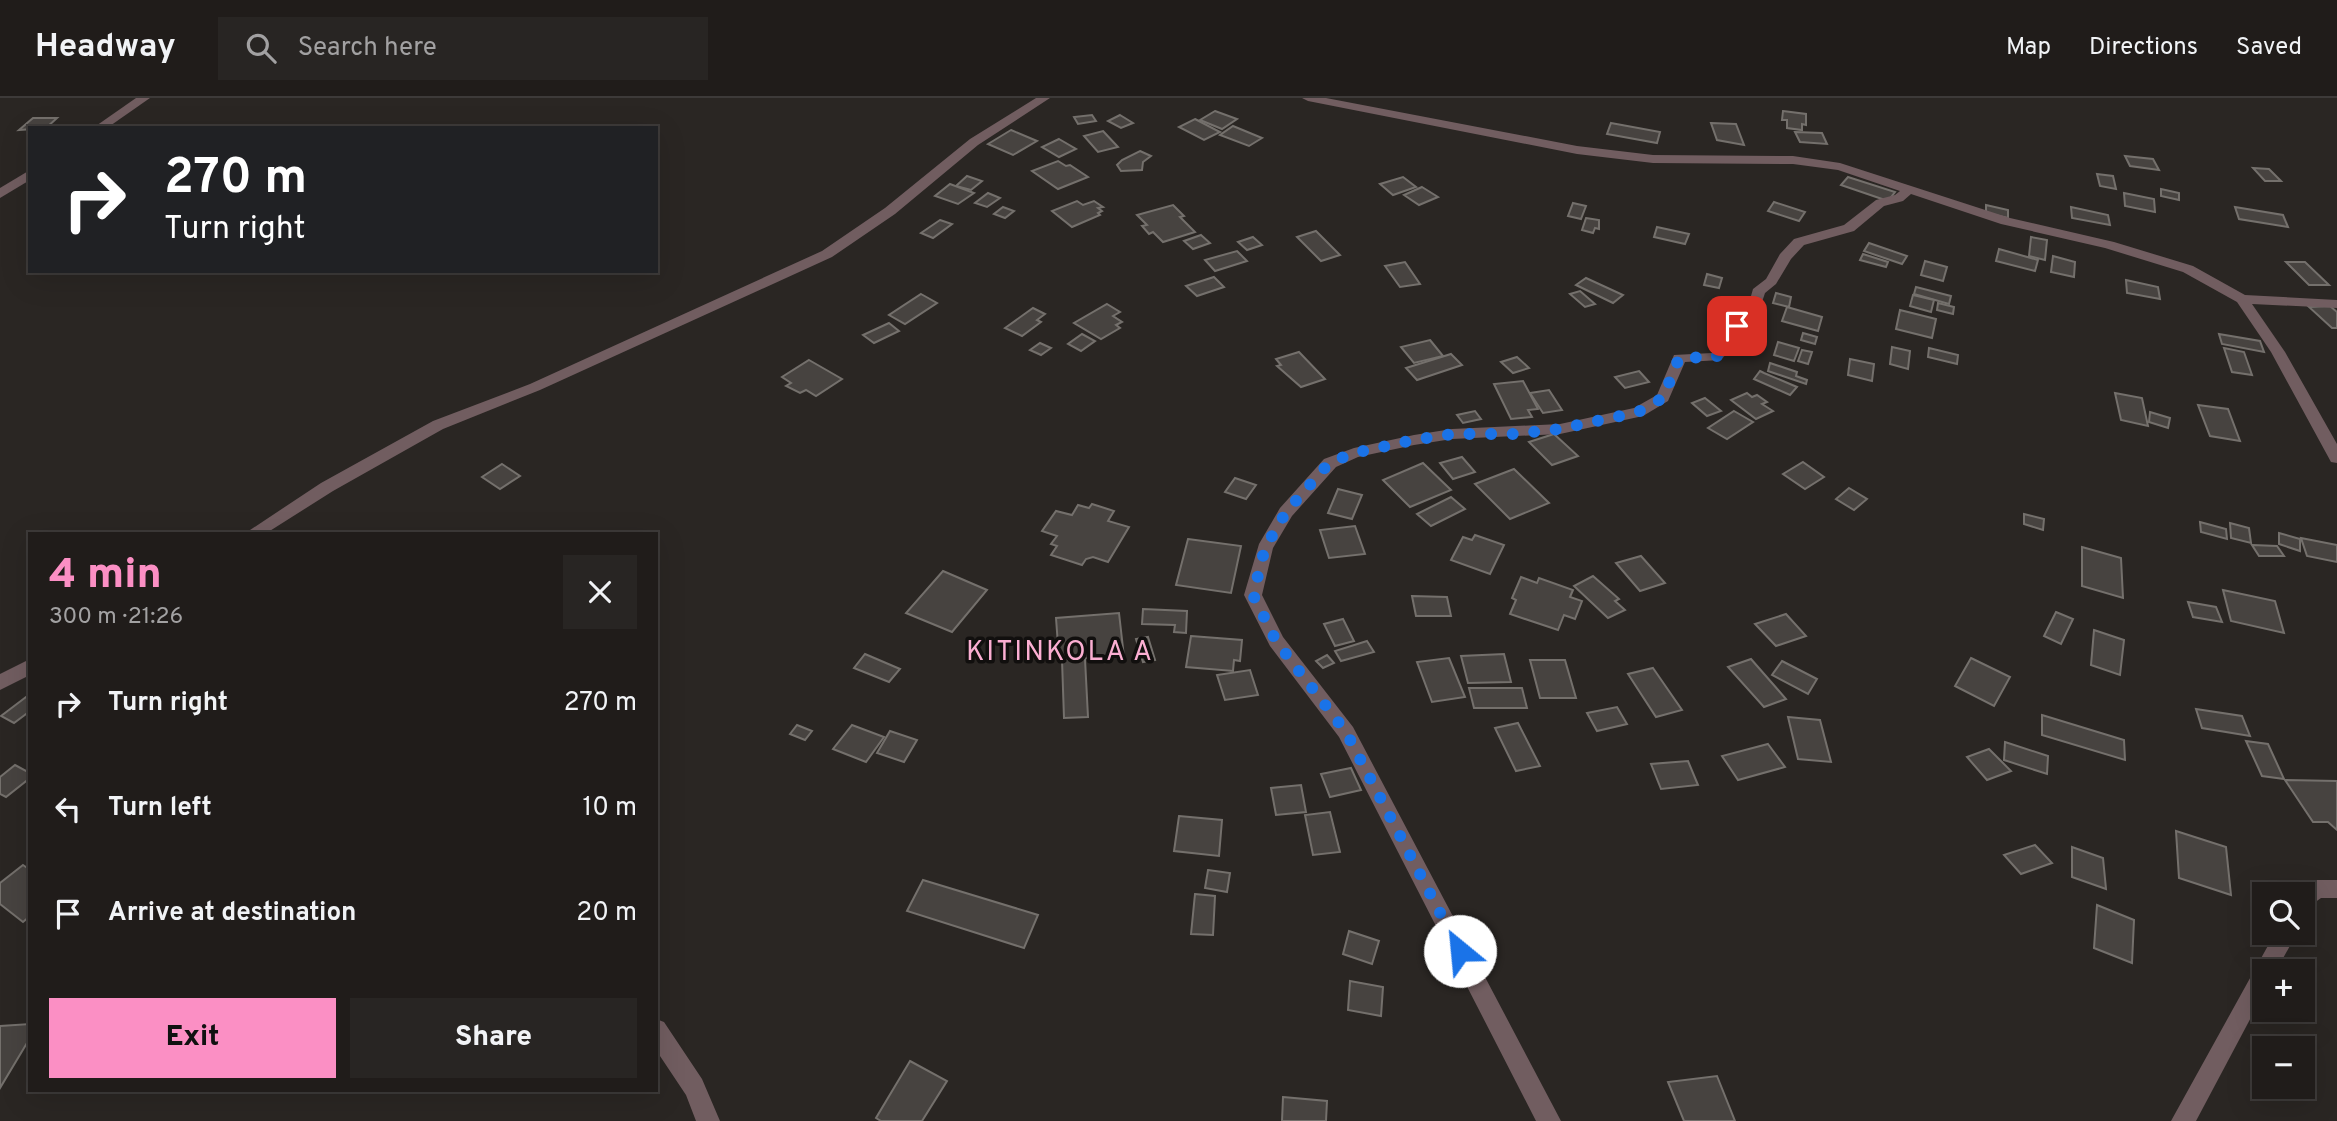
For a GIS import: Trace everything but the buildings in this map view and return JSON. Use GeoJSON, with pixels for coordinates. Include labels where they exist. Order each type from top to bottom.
{"type":"FeatureCollection","features":[{"type":"Feature","properties":{"kind":"street"},"geometry":{"type":"LineString","coordinates":[[102,126],[144,98]]}},
{"type":"Feature","properties":{"kind":"street"},"geometry":{"type":"LineString","coordinates":[[260,529],[327,487],[438,425],[535,387],[827,254],[890,211],[974,142],[1044,98]]}},
{"type":"Feature","properties":{"kind":"street"},"geometry":{"type":"LineString","coordinates":[[1308,98],[1577,150],[1653,159],[1793,160],[1840,167],[2006,221],[2109,245],[2188,269],[2242,299],[2337,304]]}},
{"type":"Feature","properties":{"kind":"street"},"geometry":{"type":"LineString","coordinates":[[0,194],[28,175]]}},
{"type":"Feature","properties":{"kind":"street"},"geometry":{"type":"LineString","coordinates":[[1549,1121],[1346,732],[1276,641],[1253,595],[1265,548],[1305,488],[1329,463],[1354,453],[1452,434],[1515,434],[1560,429],[1638,412],[1653,405],[1667,391],[1679,358],[1716,357],[1732,338],[1741,314],[1755,305],[1758,292],[1771,281],[1785,257],[1799,243],[1849,228],[1880,203],[1899,198],[1910,189]]}},
{"type":"Feature","properties":{"kind":"street"},"geometry":{"type":"LineString","coordinates":[[2242,299],[2278,352],[2337,458]]}},
{"type":"Feature","properties":{"kind":"street"},"geometry":{"type":"LineString","coordinates":[[0,683],[28,667]]}},
{"type":"Feature","properties":{"kind":"street"},"geometry":{"type":"LineString","coordinates":[[2315,891],[2337,889]]}},
{"type":"Feature","properties":{"kind":"street"},"geometry":{"type":"LineString","coordinates":[[2183,1121],[2252,996]]}},
{"type":"Feature","properties":{"kind":"street"},"geometry":{"type":"LineString","coordinates":[[658,1033],[694,1087],[708,1121]]}},
{"type":"Feature","properties":{"kind":"district","name":"KITINKOLA A"},"geometry":{"type":"Point","coordinates":[1060,650]}},
{"type":"Feature","properties":{"kind":"route"},"geometry":{"type":"LineString","coordinates":[[1460,951],[1346,732],[1276,641],[1253,595],[1265,548],[1286,512],[1329,463],[1354,453],[1414,440],[1452,434],[1515,434],[1560,429],[1638,412],[1663,398],[1679,358],[1696,360],[1716,357],[1732,338],[1737,326]]}}]}
